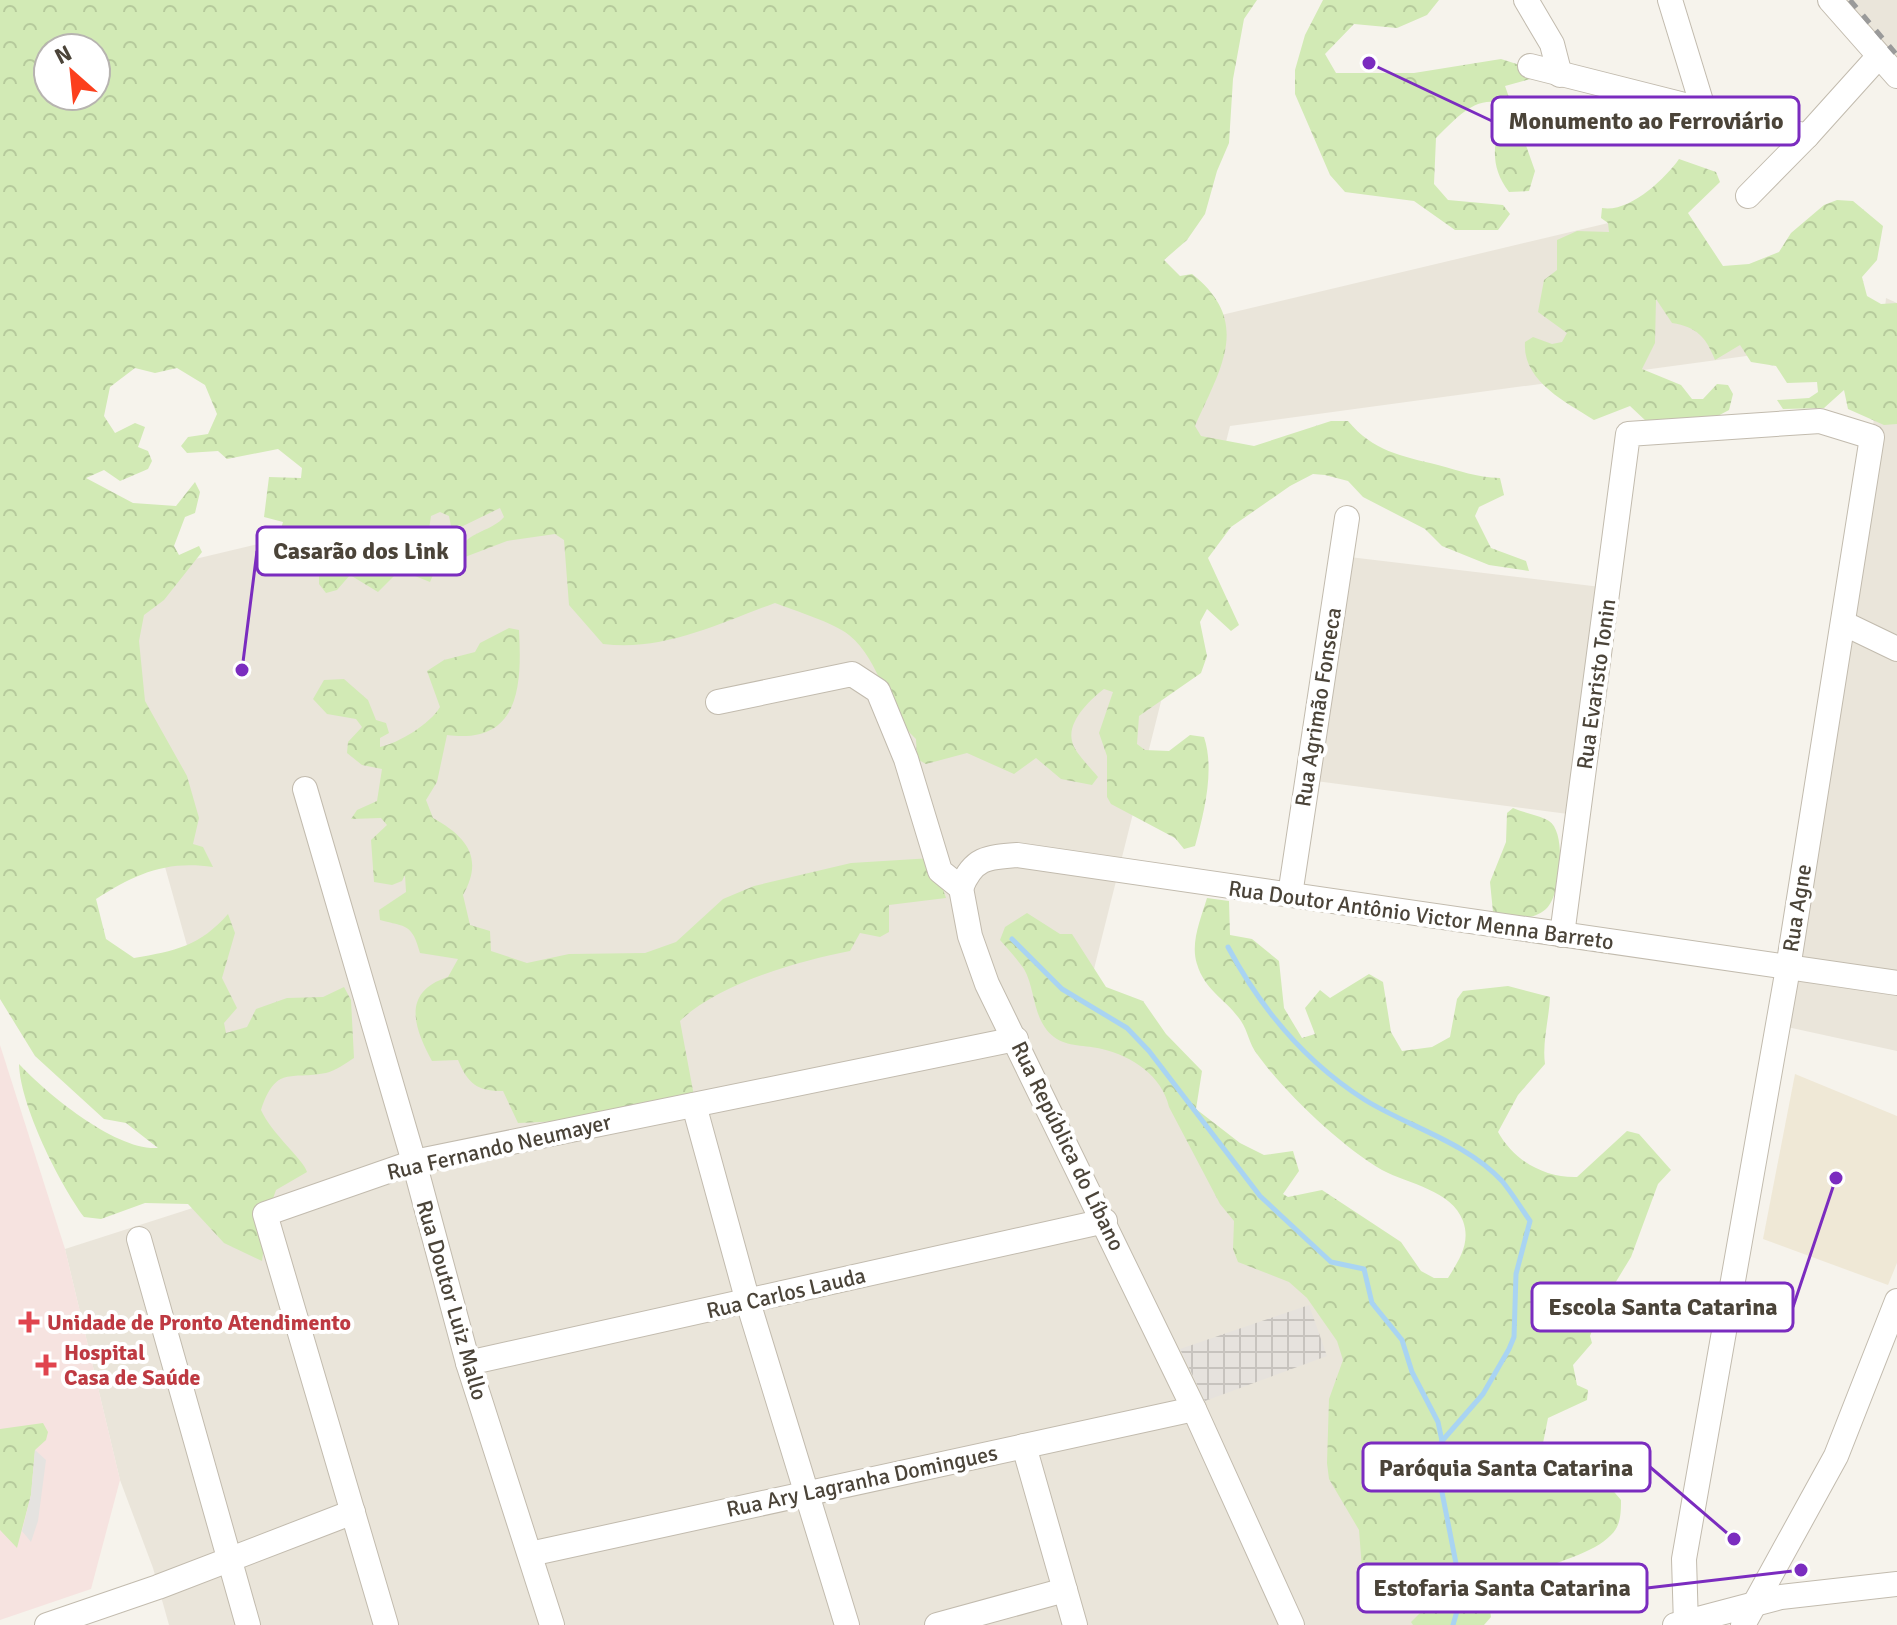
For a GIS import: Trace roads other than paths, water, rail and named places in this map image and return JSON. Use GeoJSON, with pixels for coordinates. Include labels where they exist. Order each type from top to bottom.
{"type":"FeatureCollection","features":[{"type":"Feature","properties":{"kind":"street"},"geometry":{"type":"LineString","coordinates":[[1526,0],[1552,44],[1560,75]]}},
{"type":"Feature","properties":{"kind":"street"},"geometry":{"type":"LineString","coordinates":[[1670,0],[1704,111]]}},
{"type":"Feature","properties":{"kind":"street"},"geometry":{"type":"LineString","coordinates":[[1830,0],[1897,76]]}},
{"type":"Feature","properties":{"kind":"street"},"geometry":{"type":"LineString","coordinates":[[1748,196],[1879,56]]}},
{"type":"Feature","properties":{"kind":"street"},"geometry":{"type":"LineString","coordinates":[[1530,66],[1807,136]]}},
{"type":"Feature","properties":{"kind":"street","name":"Rua Agne"},"geometry":{"type":"LineString","coordinates":[[1628,434],[1820,421],[1872,437],[1788,968],[1684,1559],[1682,1624]]}},
{"type":"Feature","properties":{"kind":"street","name":"Rua Evaristo Tonin"},"geometry":{"type":"LineString","coordinates":[[1562,935],[1628,434]]}},
{"type":"Feature","properties":{"kind":"street","name":"Rua Agrimão Fonseca"},"geometry":{"type":"LineString","coordinates":[[1290,895],[1347,518]]}},
{"type":"Feature","properties":{"kind":"street"},"geometry":{"type":"LineString","coordinates":[[1843,623],[1897,649]]}},
{"type":"Feature","properties":{"kind":"street","name":"Rua República do Líbano"},"geometry":{"type":"LineString","coordinates":[[718,702],[852,674],[878,691],[906,759],[940,871],[961,888],[979,961],[1194,1409],[1292,1625]]}},
{"type":"Feature","properties":{"kind":"street","name":"Rua Doutor Luiz Mallo"},"geometry":{"type":"LineString","coordinates":[[305,789],[414,1162],[468,1363],[552,1625]]}},
{"type":"Feature","properties":{"kind":"street","name":"Rua Doutor Antônio Victor Menna Barreto"},"geometry":{"type":"LineString","coordinates":[[961,888],[969,869],[983,860],[1017,855],[1897,983]]}},
{"type":"Feature","properties":{"kind":"street","name":"Rua Fernando Neumayer"},"geometry":{"type":"LineString","coordinates":[[386,1625],[265,1214],[414,1162],[1016,1039]]}},
{"type":"Feature","properties":{"kind":"street"},"geometry":{"type":"LineString","coordinates":[[694,1105],[748,1302],[847,1625]]}},
{"type":"Feature","properties":{"kind":"street","name":"Rua Carlos Lauda"},"geometry":{"type":"LineString","coordinates":[[468,1363],[1105,1221]]}},
{"type":"Feature","properties":{"kind":"street"},"geometry":{"type":"LineString","coordinates":[[139,1239],[248,1625]]}},
{"type":"Feature","properties":{"kind":"street"},"geometry":{"type":"LineString","coordinates":[[1743,1625],[1836,1456],[1897,1301]]}},
{"type":"Feature","properties":{"kind":"street","name":"Rua Ary Lagranha Domingues"},"geometry":{"type":"LineString","coordinates":[[530,1554],[1194,1409]]}},
{"type":"Feature","properties":{"kind":"street"},"geometry":{"type":"LineString","coordinates":[[1024,1446],[1075,1625]]}},
{"type":"Feature","properties":{"kind":"street"},"geometry":{"type":"LineString","coordinates":[[47,1625],[353,1512]]}},
{"type":"Feature","properties":{"kind":"street"},"geometry":{"type":"LineString","coordinates":[[1682,1624],[1756,1602],[1897,1584]]}},
{"type":"Feature","properties":{"kind":"street"},"geometry":{"type":"LineString","coordinates":[[937,1625],[1065,1590]]}},
{"type":"Feature","properties":{"kind":"waterway"},"geometry":{"type":"LineString","coordinates":[[1012,939],[1062,989],[1127,1028],[1149,1051],[1260,1196],[1331,1262],[1364,1269],[1372,1303],[1402,1340],[1412,1372],[1438,1422],[1442,1441],[1439,1477],[1462,1594],[1453,1625]]}},
{"type":"Feature","properties":{"kind":"waterway"},"geometry":{"type":"LineString","coordinates":[[1228,947],[1270,1013],[1323,1069],[1365,1100],[1454,1145],[1488,1167],[1506,1186],[1530,1221],[1516,1274],[1514,1337],[1483,1394],[1442,1441]]}},
{"type":"Feature","properties":{"kind":"railway"},"geometry":{"type":"LineString","coordinates":[[1850,0],[1897,55]]}},
{"type":"Feature","properties":{"kind":"place","name":"Monumento ao Ferroviário"},"geometry":{"type":"Point","coordinates":[1369,63]}},
{"type":"Feature","properties":{"kind":"place","name":"Casarão dos Link"},"geometry":{"type":"Point","coordinates":[242,670]}},
{"type":"Feature","properties":{"kind":"place","name":"Escola Santa Catarina"},"geometry":{"type":"Point","coordinates":[1836,1178]}},
{"type":"Feature","properties":{"kind":"place","name":"Unidade de Pronto Atendimento"},"geometry":{"type":"Point","coordinates":[29,1322]}},
{"type":"Feature","properties":{"kind":"place","name":"Hospital Casa de Saúde"},"geometry":{"type":"Point","coordinates":[46,1365]}},
{"type":"Feature","properties":{"kind":"place","name":"Paróquia Santa Catarina"},"geometry":{"type":"Point","coordinates":[1734,1539]}},
{"type":"Feature","properties":{"kind":"place","name":"Estofaria Santa Catarina"},"geometry":{"type":"Point","coordinates":[1801,1570]}}]}
